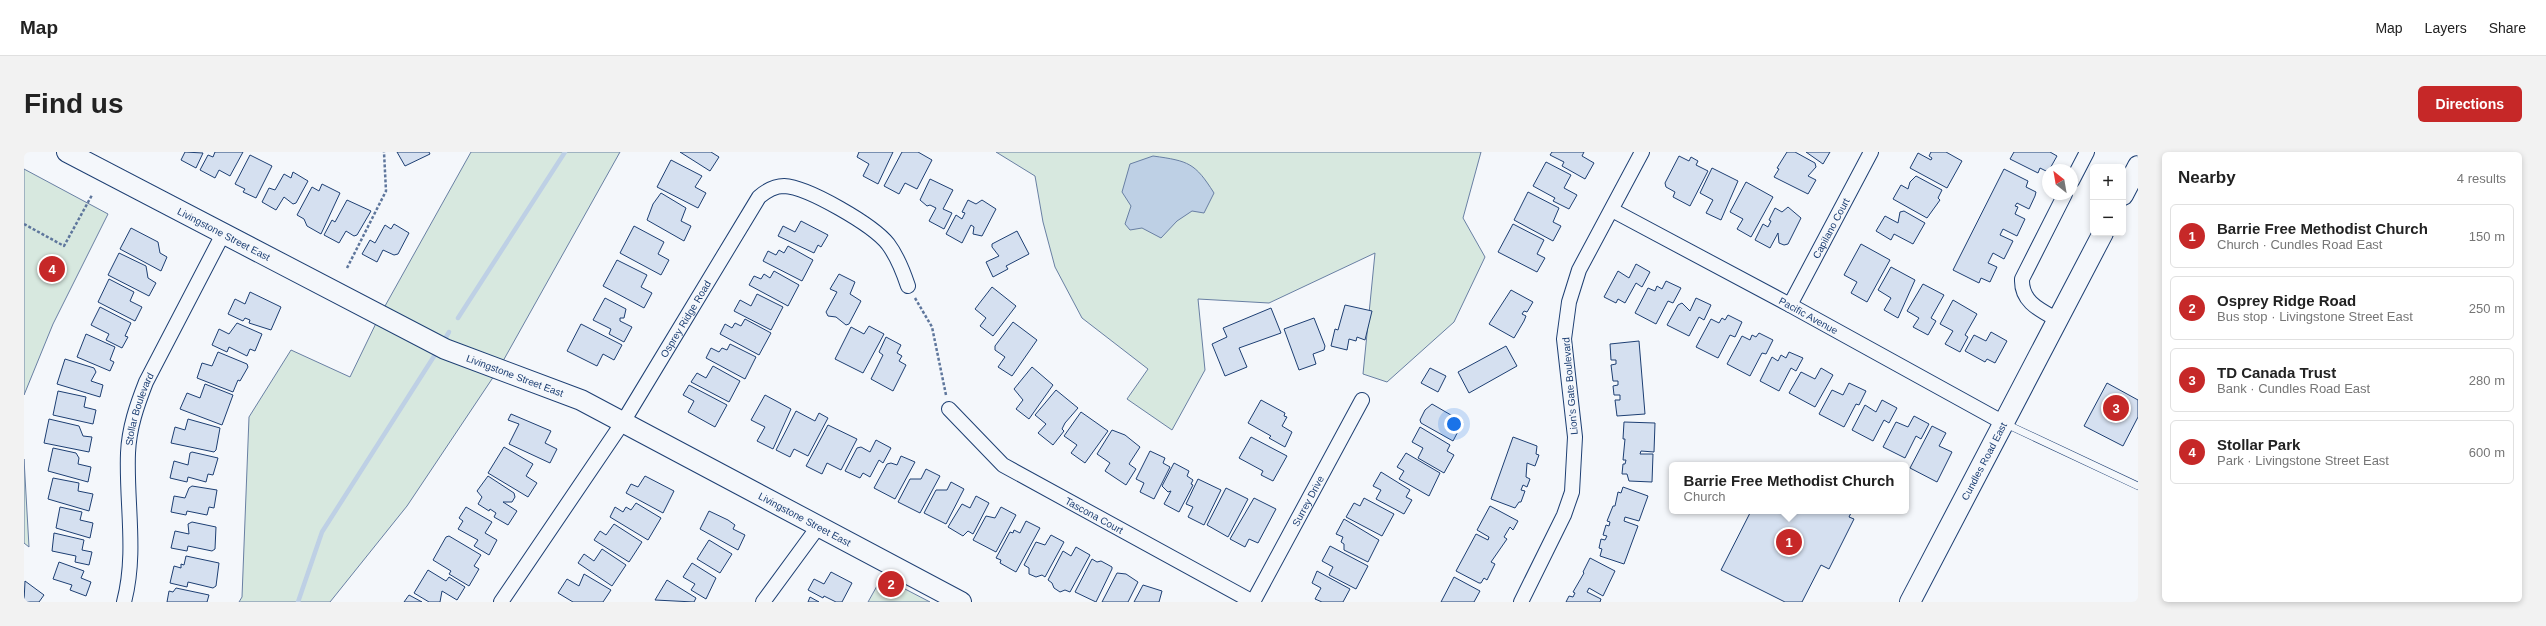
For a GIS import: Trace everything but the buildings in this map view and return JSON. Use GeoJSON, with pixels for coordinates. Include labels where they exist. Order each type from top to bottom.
{"type":"FeatureCollection","features":[{"type":"Feature","properties":{"kind":"street","name":"Livingstone Street East"},"geometry":{"type":"LineString","coordinates":[[67,152],[444,349],[498,370],[561,391],[623,422],[961,602]]}},
{"type":"Feature","properties":{"kind":"street","name":"Lion's Gate Boulevard"},"geometry":{"type":"LineString","coordinates":[[1521,602],[1564,515],[1572,492],[1575,437],[1564,339],[1569,302],[1579,270],[1642,152]]}},
{"type":"Feature","properties":{"kind":"street","name":"Capilano Court"},"geometry":{"type":"LineString","coordinates":[[1790,305],[1871,152]]}},
{"type":"Feature","properties":{"kind":"street"},"geometry":{"type":"LineString","coordinates":[[2078,169],[2087,152]]}},
{"type":"Feature","properties":{"kind":"street"},"geometry":{"type":"LineString","coordinates":[[2126,189],[2138,166]]}},
{"type":"Feature","properties":{"kind":"street","name":"Osprey Ridge Road"},"geometry":{"type":"LineString","coordinates":[[501,602],[623,422],[748,210],[758,197],[770,189],[784,186],[799,190],[862,222],[888,245],[897,258],[908,286]]}},
{"type":"Feature","properties":{"kind":"street"},"geometry":{"type":"LineString","coordinates":[[2058,320],[2032,305],[2021,286],[2023,274],[2062,200]]}},
{"type":"Feature","properties":{"kind":"street","name":"Pacific Avenue"},"geometry":{"type":"LineString","coordinates":[[1612,210],[1790,305],[2004,423]]}},
{"type":"Feature","properties":{"kind":"street","name":"Stollar Boulevard"},"geometry":{"type":"LineString","coordinates":[[124,602],[130,582],[131,559],[128,453],[136,406],[146,382],[224,234]]}},
{"type":"Feature","properties":{"kind":"street","name":"Cundles Road East"},"geometry":{"type":"LineString","coordinates":[[1910,602],[2101,236]]}},
{"type":"Feature","properties":{"kind":"street","name":"Surrey Drive"},"geometry":{"type":"LineString","coordinates":[[1253,602],[1362,400]]}},
{"type":"Feature","properties":{"kind":"street","name":"Tascona Court"},"geometry":{"type":"LineString","coordinates":[[950,409],[1003,465],[1253,602]]}},
{"type":"Feature","properties":{"kind":"street"},"geometry":{"type":"LineString","coordinates":[[763,602],[818,527]]}},
{"type":"Feature","properties":{"kind":"lane"},"geometry":{"type":"LineString","coordinates":[[2004,423],[2138,486]]}},
{"type":"Feature","properties":{"kind":"path"},"geometry":{"type":"LineString","coordinates":[[347,268],[386,192],[384,152]]}},
{"type":"Feature","properties":{"kind":"path"},"geometry":{"type":"LineString","coordinates":[[24,224],[64,246],[92,195]]}},
{"type":"Feature","properties":{"kind":"path"},"geometry":{"type":"LineString","coordinates":[[908,286],[932,327],[950,409]]}},
{"type":"Feature","properties":{"kind":"shaded area"},"geometry":{"type":"Polygon","coordinates":[[[471,152],[620,152],[498,370],[407,506],[330,602],[239,602],[242,597],[249,417],[291,350],[350,377],[380,315],[471,152]]]}},
{"type":"Feature","properties":{"kind":"shaded area"},"geometry":{"type":"Polygon","coordinates":[[[996,152],[1481,152],[1463,218],[1485,257],[1454,322],[1387,382],[1363,374],[1375,253],[1269,303],[1198,299],[1205,370],[1172,430],[1127,399],[1148,369],[1082,318],[1055,267],[1043,222],[1035,176],[996,152]]]}},
{"type":"Feature","properties":{"kind":"shaded area"},"geometry":{"type":"Polygon","coordinates":[[[24,169],[108,214],[53,324],[24,395],[24,169]]]}},
{"type":"Feature","properties":{"kind":"shaded area"},"geometry":{"type":"Polygon","coordinates":[[[24,459],[29,547],[24,543],[24,459]]]}},
{"type":"Feature","properties":{"kind":"shaded area"},"geometry":{"type":"Polygon","coordinates":[[[882,577],[930,602],[868,602],[882,577]]]}},
{"type":"Feature","properties":{"kind":"water"},"geometry":{"type":"Polygon","coordinates":[[[1153,156],[1175,160],[1190,165],[1202,175],[1214,193],[1204,213],[1192,211],[1177,221],[1161,238],[1142,228],[1130,230],[1125,224],[1131,206],[1122,192],[1130,164],[1153,156]]]}},
{"type":"Feature","properties":{"kind":"waterway"},"geometry":{"type":"LineString","coordinates":[[458,318],[565,152]]}},
{"type":"Feature","properties":{"kind":"waterway"},"geometry":{"type":"LineString","coordinates":[[443,342],[449,332]]}},
{"type":"Feature","properties":{"kind":"waterway"},"geometry":{"type":"LineString","coordinates":[[298,602],[322,532],[438,350]]}},
{"type":"Feature","properties":{"kind":"place","name":"Stollar Park"},"geometry":{"type":"Point","coordinates":[52,269]}},
{"type":"Feature","properties":{"kind":"place","name":"TD Canada Trust"},"geometry":{"type":"Point","coordinates":[2116,408]}},
{"type":"Feature","properties":{"kind":"place","name":"Barrie Free Methodist Church"},"geometry":{"type":"Point","coordinates":[1789,542]}},
{"type":"Feature","properties":{"kind":"place","name":"Osprey Ridge Road"},"geometry":{"type":"Point","coordinates":[891,584]}}]}
